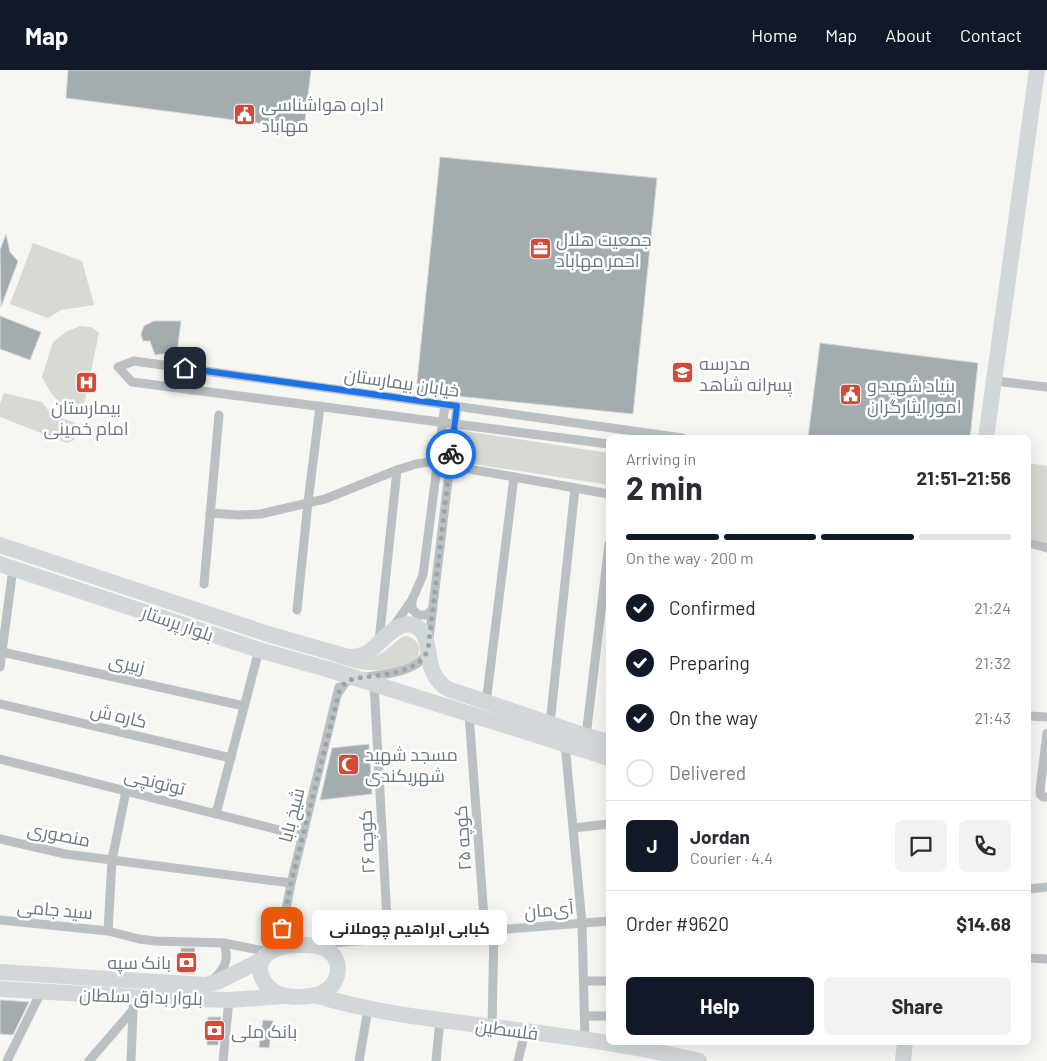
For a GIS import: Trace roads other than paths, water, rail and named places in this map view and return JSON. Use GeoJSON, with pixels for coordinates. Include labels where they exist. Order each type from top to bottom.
{"type":"FeatureCollection","features":[{"type":"Feature","properties":{"kind":"main road"},"geometry":{"type":"LineString","coordinates":[[986,435],[1038,91],[1037,70]]}},
{"type":"Feature","properties":{"kind":"main road"},"geometry":{"type":"LineString","coordinates":[[0,545],[336,655],[359,656],[370,651],[400,626],[415,627],[421,630],[425,636],[432,673],[439,684],[486,703],[550,724],[567,737],[606,756]]}},
{"type":"Feature","properties":{"kind":"main road"},"geometry":{"type":"LineString","coordinates":[[7,566],[16,550]]}},
{"type":"Feature","properties":{"kind":"main road","name":"بلوار پرستار"},"geometry":{"type":"LineString","coordinates":[[7,566],[259,650],[327,669],[469,714],[567,737]]}},
{"type":"Feature","properties":{"kind":"main road"},"geometry":{"type":"LineString","coordinates":[[567,737],[586,736],[606,741]]}},
{"type":"Feature","properties":{"kind":"main road"},"geometry":{"type":"LineString","coordinates":[[0,972],[206,985],[219,982],[270,953],[313,945],[325,949],[332,954],[338,970],[336,980],[332,987],[315,995],[283,996],[266,986],[262,979],[260,969],[270,953]]}},
{"type":"Feature","properties":{"kind":"main road","name":"بلوار بداق سلطان"},"geometry":{"type":"LineString","coordinates":[[0,989],[134,1003],[283,996]]}},
{"type":"Feature","properties":{"kind":"main road","name":"فلسطین"},"geometry":{"type":"LineString","coordinates":[[315,995],[368,1009],[606,1044]]}},
{"type":"Feature","properties":{"kind":"main road","name":"فلسطین"},"geometry":{"type":"LineString","coordinates":[[615,1045],[699,1061]]}},
{"type":"Feature","properties":{"kind":"main road"},"geometry":{"type":"LineString","coordinates":[[903,1061],[905,1045]]}},
{"type":"Feature","properties":{"kind":"main road"},"geometry":{"type":"LineString","coordinates":[[907,1061],[909,1045]]}},
{"type":"Feature","properties":{"kind":"street","name":"خیابان بیمارستان"},"geometry":{"type":"LineString","coordinates":[[192,390],[132,382],[118,367],[134,360],[662,435]]}},
{"type":"Feature","properties":{"kind":"street"},"geometry":{"type":"LineString","coordinates":[[195,369],[192,390],[606,444]]}},
{"type":"Feature","properties":{"kind":"street"},"geometry":{"type":"LineString","coordinates":[[994,380],[1047,387]]}},
{"type":"Feature","properties":{"kind":"street"},"geometry":{"type":"LineString","coordinates":[[383,639],[412,600],[424,568],[446,404]]}},
{"type":"Feature","properties":{"kind":"street"},"geometry":{"type":"LineString","coordinates":[[297,610],[320,406]]}},
{"type":"Feature","properties":{"kind":"street"},"geometry":{"type":"LineString","coordinates":[[339,692],[345,683],[356,678],[407,669],[424,658],[428,650],[457,406]]}},
{"type":"Feature","properties":{"kind":"street"},"geometry":{"type":"LineString","coordinates":[[204,584],[219,415]]}},
{"type":"Feature","properties":{"kind":"street"},"geometry":{"type":"LineString","coordinates":[[210,513],[261,514],[325,499],[397,470],[429,462],[606,493]]}},
{"type":"Feature","properties":{"kind":"street"},"geometry":{"type":"LineString","coordinates":[[383,639],[397,470]]}},
{"type":"Feature","properties":{"kind":"street"},"geometry":{"type":"LineString","coordinates":[[486,703],[514,477]]}},
{"type":"Feature","properties":{"kind":"street"},"geometry":{"type":"LineString","coordinates":[[550,724],[575,488]]}},
{"type":"Feature","properties":{"kind":"street"},"geometry":{"type":"LineString","coordinates":[[1031,544],[1047,548]]}},
{"type":"Feature","properties":{"kind":"street"},"geometry":{"type":"LineString","coordinates":[[0,667],[7,566]]}},
{"type":"Feature","properties":{"kind":"street"},"geometry":{"type":"LineString","coordinates":[[586,736],[606,569]]}},
{"type":"Feature","properties":{"kind":"street"},"geometry":{"type":"LineString","coordinates":[[412,600],[412,609],[418,615],[427,615],[433,609]]}},
{"type":"Feature","properties":{"kind":"street"},"geometry":{"type":"LineString","coordinates":[[216,814],[259,650]]}},
{"type":"Feature","properties":{"kind":"street","name":"زبیری"},"geometry":{"type":"LineString","coordinates":[[2,652],[244,706]]}},
{"type":"Feature","properties":{"kind":"street"},"geometry":{"type":"LineString","coordinates":[[327,669],[337,678],[339,692]]}},
{"type":"Feature","properties":{"kind":"street","name":"کوچه ۲۶"},"geometry":{"type":"LineString","coordinates":[[374,684],[388,938]]}},
{"type":"Feature","properties":{"kind":"street","name":"شیخ بابا"},"geometry":{"type":"LineString","coordinates":[[270,953],[291,883],[339,692]]}},
{"type":"Feature","properties":{"kind":"street","name":"کاره ش"},"geometry":{"type":"LineString","coordinates":[[0,704],[230,758]]}},
{"type":"Feature","properties":{"kind":"street","name":"کوچه ۲۵"},"geometry":{"type":"LineString","coordinates":[[469,714],[489,930],[492,1027]]}},
{"type":"Feature","properties":{"kind":"street"},"geometry":{"type":"LineString","coordinates":[[1031,716],[1047,717]]}},
{"type":"Feature","properties":{"kind":"street"},"geometry":{"type":"LineString","coordinates":[[1047,733],[1040,790],[1040,794],[1047,797]]}},
{"type":"Feature","properties":{"kind":"street"},"geometry":{"type":"LineString","coordinates":[[567,737],[582,922],[585,1040]]}},
{"type":"Feature","properties":{"kind":"street","name":"توتونچی"},"geometry":{"type":"LineString","coordinates":[[0,759],[303,836]]}},
{"type":"Feature","properties":{"kind":"street"},"geometry":{"type":"LineString","coordinates":[[108,931],[112,860],[126,791]]}},
{"type":"Feature","properties":{"kind":"street"},"geometry":{"type":"LineString","coordinates":[[573,828],[606,824]]}},
{"type":"Feature","properties":{"kind":"street","name":"منصوری"},"geometry":{"type":"LineString","coordinates":[[0,839],[65,854],[291,883]]}},
{"type":"Feature","properties":{"kind":"street"},"geometry":{"type":"LineString","coordinates":[[1031,889],[1047,887]]}},
{"type":"Feature","properties":{"kind":"street","name":"سید جامی"},"geometry":{"type":"LineString","coordinates":[[0,920],[108,931],[155,941],[224,943],[270,953]]}},
{"type":"Feature","properties":{"kind":"street","name":"آی‌مان"},"geometry":{"type":"LineString","coordinates":[[313,945],[606,921]]}},
{"type":"Feature","properties":{"kind":"street"},"geometry":{"type":"LineString","coordinates":[[206,985],[216,977],[228,959],[224,943]]}},
{"type":"Feature","properties":{"kind":"street"},"geometry":{"type":"LineString","coordinates":[[1031,958],[1047,958]]}},
{"type":"Feature","properties":{"kind":"street"},"geometry":{"type":"LineString","coordinates":[[584,981],[606,981]]}},
{"type":"Feature","properties":{"kind":"street"},"geometry":{"type":"LineString","coordinates":[[7,1061],[41,992]]}},
{"type":"Feature","properties":{"kind":"street"},"geometry":{"type":"LineString","coordinates":[[223,1061],[229,1000]]}},
{"type":"Feature","properties":{"kind":"street"},"geometry":{"type":"LineString","coordinates":[[90,1061],[134,1003]]}},
{"type":"Feature","properties":{"kind":"street"},"geometry":{"type":"LineString","coordinates":[[131,1061],[134,1003]]}},
{"type":"Feature","properties":{"kind":"street"},"geometry":{"type":"LineString","coordinates":[[359,1061],[368,1009]]}},
{"type":"Feature","properties":{"kind":"street"},"geometry":{"type":"LineString","coordinates":[[585,1016],[606,1016]]}},
{"type":"Feature","properties":{"kind":"street"},"geometry":{"type":"LineString","coordinates":[[436,1061],[440,1020]]}},
{"type":"Feature","properties":{"kind":"street"},"geometry":{"type":"LineString","coordinates":[[518,1061],[525,1032]]}},
{"type":"Feature","properties":{"kind":"place","name":"اداره هواشناسی مهاباد"},"geometry":{"type":"Point","coordinates":[245,114]}},
{"type":"Feature","properties":{"kind":"place","name":"جمعیت هلال احمر مهاباد"},"geometry":{"type":"Point","coordinates":[540,249]}},
{"type":"Feature","properties":{"kind":"place","name":"مدرسه پسرانه شاهد"},"geometry":{"type":"Point","coordinates":[683,373]}},
{"type":"Feature","properties":{"kind":"place","name":"بیمارستان امام خمینی"},"geometry":{"type":"Point","coordinates":[86,382]}},
{"type":"Feature","properties":{"kind":"place","name":"بنیاد شهید و امور ایثارگران"},"geometry":{"type":"Point","coordinates":[851,395]}},
{"type":"Feature","properties":{"kind":"place","name":"مسجد شهید شهریکندی"},"geometry":{"type":"Point","coordinates":[349,764]}},
{"type":"Feature","properties":{"kind":"place","name":"کبابی ابراهیم چوملانی"},"geometry":{"type":"Point","coordinates":[282,928]}},
{"type":"Feature","properties":{"kind":"place","name":"بانک سپه"},"geometry":{"type":"Point","coordinates":[187,962]}},
{"type":"Feature","properties":{"kind":"place","name":"بانک ملی"},"geometry":{"type":"Point","coordinates":[215,1031]}}]}
